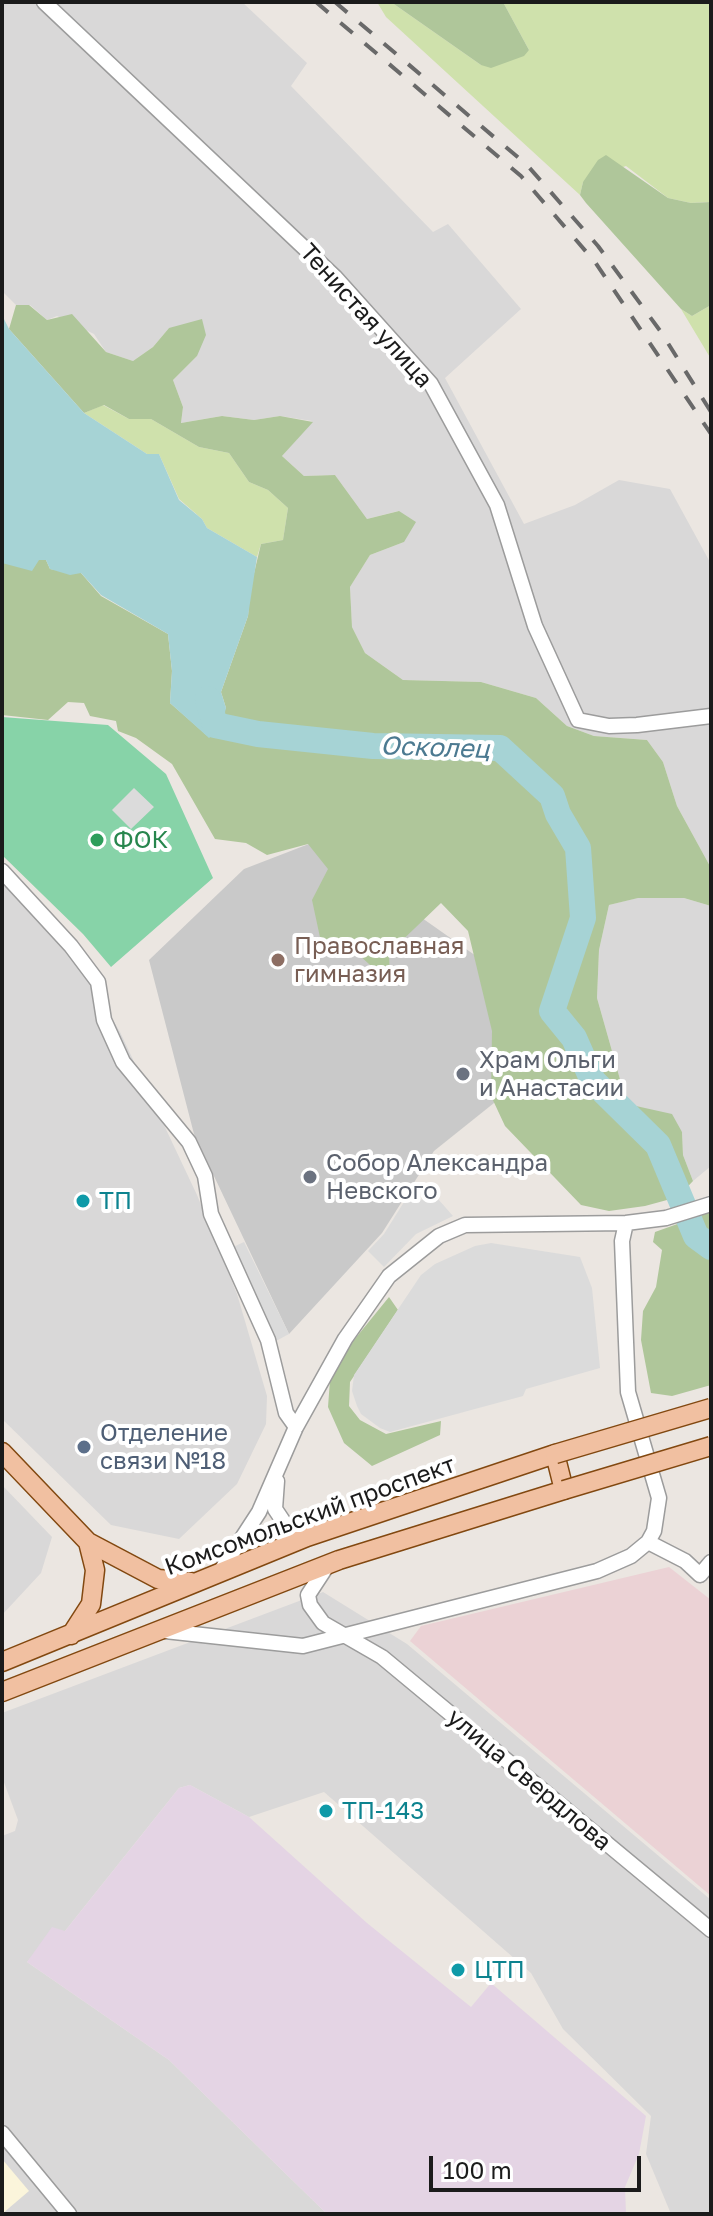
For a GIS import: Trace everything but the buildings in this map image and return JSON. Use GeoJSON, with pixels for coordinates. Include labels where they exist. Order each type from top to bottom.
{"type":"FeatureCollection","features":[{"type":"Feature","properties":{"kind":"main road","name":"Комсомольский проспект"},"geometry":{"type":"LineString","coordinates":[[2,1662],[307,1537],[555,1454],[711,1408]]}},
{"type":"Feature","properties":{"kind":"main road"},"geometry":{"type":"LineString","coordinates":[[2,1692],[165,1631],[329,1563],[711,1446]]}},
{"type":"Feature","properties":{"kind":"main road"},"geometry":{"type":"LineString","coordinates":[[2,1452],[88,1542],[158,1579],[194,1582]]}},
{"type":"Feature","properties":{"kind":"main road"},"geometry":{"type":"LineString","coordinates":[[555,1454],[564,1490]]}},
{"type":"Feature","properties":{"kind":"main road"},"geometry":{"type":"LineString","coordinates":[[71,1635],[91,1604],[95,1570],[88,1542]]}},
{"type":"Feature","properties":{"kind":"street","name":"Тенистая улица"},"geometry":{"type":"LineString","coordinates":[[44,2],[335,277],[431,384],[497,505],[535,626],[578,720],[609,726],[711,716]]}},
{"type":"Feature","properties":{"kind":"street"},"geometry":{"type":"LineString","coordinates":[[2,871],[71,946],[98,982],[104,1020],[123,1062],[189,1142],[205,1176],[211,1214],[268,1340],[286,1413],[296,1427]]}},
{"type":"Feature","properties":{"kind":"street"},"geometry":{"type":"LineString","coordinates":[[219,1572],[259,1512],[296,1427],[345,1339],[389,1276],[439,1236],[465,1225],[626,1223],[666,1218],[711,1204]]}},
{"type":"Feature","properties":{"kind":"street"},"geometry":{"type":"LineString","coordinates":[[165,1631],[303,1646],[597,1571],[631,1556],[648,1542],[654,1531],[659,1498],[628,1392],[622,1241],[626,1223]]}},
{"type":"Feature","properties":{"kind":"street"},"geometry":{"type":"LineString","coordinates":[[278,1470],[275,1509],[285,1524],[307,1537]]}},
{"type":"Feature","properties":{"kind":"street"},"geometry":{"type":"LineString","coordinates":[[648,1542],[685,1561],[700,1575],[711,1562]]}},
{"type":"Feature","properties":{"kind":"street","name":"улица Свердлова"},"geometry":{"type":"LineString","coordinates":[[329,1563],[311,1586],[310,1605],[323,1623],[382,1657],[711,1930]]}},
{"type":"Feature","properties":{"kind":"street"},"geometry":{"type":"LineString","coordinates":[[2,2133],[69,2214]]}},
{"type":"Feature","properties":{"kind":"shaded area"},"geometry":{"type":"Polygon","coordinates":[[[2,2],[242,2],[307,63],[291,86],[433,232],[448,224],[521,309],[445,378],[524,524],[575,505],[619,480],[670,489],[711,564],[711,868],[677,806],[663,762],[647,740],[594,736],[567,726],[536,698],[481,682],[403,680],[365,653],[352,627],[350,587],[370,555],[404,542],[398,511],[367,519],[335,475],[304,476],[282,456],[312,421],[280,416],[254,420],[222,416],[181,423],[183,407],[173,380],[197,356],[169,328],[153,347],[133,361],[106,352],[94,334],[57,316],[47,320],[30,305],[16,305],[2,291],[2,2]]]}},
{"type":"Feature","properties":{"kind":"shaded area"},"geometry":{"type":"Polygon","coordinates":[[[134,788],[154,807],[131,829],[112,810],[134,788]]]}},
{"type":"Feature","properties":{"kind":"shaded area"},"geometry":{"type":"Polygon","coordinates":[[[314,842],[486,963],[504,1095],[434,1151],[382,1233],[289,1334],[194,1134],[149,960],[244,869],[314,842]]]}},
{"type":"Feature","properties":{"kind":"shaded area"},"geometry":{"type":"Polygon","coordinates":[[[2,882],[85,973],[120,1032],[197,1195],[237,1294],[267,1396],[266,1424],[237,1484],[179,1539],[111,1525],[2,1419],[2,882]]]}},
{"type":"Feature","properties":{"kind":"shaded area"},"geometry":{"type":"Polygon","coordinates":[[[637,898],[684,898],[711,906],[711,1166],[693,1181],[683,1155],[682,1132],[627,1104],[597,998],[599,950],[609,905],[637,898]]]}},
{"type":"Feature","properties":{"kind":"shaded area"},"geometry":{"type":"Polygon","coordinates":[[[431,1191],[453,1216],[416,1234],[384,1267],[368,1251],[384,1234],[409,1194],[422,1200],[431,1191]]]}},
{"type":"Feature","properties":{"kind":"shaded area"},"geometry":{"type":"Polygon","coordinates":[[[244,1242],[289,1334],[276,1341],[231,1248],[244,1242]]]}},
{"type":"Feature","properties":{"kind":"shaded area"},"geometry":{"type":"Polygon","coordinates":[[[491,1243],[580,1257],[592,1288],[600,1368],[526,1389],[523,1396],[390,1432],[380,1428],[361,1414],[357,1406],[352,1391],[354,1375],[421,1275],[435,1264],[475,1246],[491,1243]]]}},
{"type":"Feature","properties":{"kind":"shaded area"},"geometry":{"type":"Polygon","coordinates":[[[2,1485],[52,1537],[41,1573],[2,1615],[2,1485]]]}},
{"type":"Feature","properties":{"kind":"shaded area"},"geometry":{"type":"Polygon","coordinates":[[[669,1567],[711,1600],[711,1896],[410,1641],[421,1626],[669,1567]]]}},
{"type":"Feature","properties":{"kind":"shaded area"},"geometry":{"type":"Polygon","coordinates":[[[323,1592],[407,1644],[711,1900],[711,2214],[671,2214],[646,2154],[651,2116],[563,2029],[531,1973],[324,1792],[249,1817],[190,1785],[179,1788],[65,1931],[27,1962],[169,2060],[327,2214],[2,2214],[2,1836],[15,1831],[18,1820],[2,1777],[2,1713],[323,1592]]]}},
{"type":"Feature","properties":{"kind":"shaded area"},"geometry":{"type":"Polygon","coordinates":[[[190,1785],[249,1817],[367,1923],[471,2007],[491,1983],[646,2116],[639,2154],[625,2187],[626,2214],[327,2214],[169,2060],[27,1962],[52,1927],[65,1931],[179,1788],[190,1785]]]}},
{"type":"Feature","properties":{"kind":"shaded area"},"geometry":{"type":"Polygon","coordinates":[[[2,2159],[29,2191],[2,2214],[2,2159]]]}},
{"type":"Feature","properties":{"kind":"green space"},"geometry":{"type":"Polygon","coordinates":[[[377,2],[391,2],[481,65],[529,50],[503,2],[711,2],[711,202],[691,203],[668,198],[626,166],[583,182],[580,195],[386,17],[377,2]]]}},
{"type":"Feature","properties":{"kind":"green space"},"geometry":{"type":"Polygon","coordinates":[[[391,2],[503,2],[529,50],[524,56],[491,68],[481,65],[391,2]]]}},
{"type":"Feature","properties":{"kind":"green space"},"geometry":{"type":"Polygon","coordinates":[[[606,155],[668,198],[691,203],[711,202],[711,305],[692,316],[681,309],[580,195],[583,182],[598,160],[606,155]]]}},
{"type":"Feature","properties":{"kind":"green space"},"geometry":{"type":"Polygon","coordinates":[[[16,305],[29,305],[47,320],[72,314],[106,352],[133,361],[153,347],[169,328],[202,319],[206,335],[197,356],[173,380],[183,407],[181,423],[222,416],[254,420],[280,416],[313,422],[282,456],[304,476],[335,475],[367,519],[399,511],[416,522],[404,542],[370,555],[350,587],[352,627],[365,653],[403,680],[481,682],[536,698],[567,726],[594,736],[647,740],[663,762],[677,806],[711,868],[711,906],[684,898],[638,898],[609,905],[599,950],[597,998],[627,1104],[672,1114],[682,1132],[683,1155],[693,1181],[678,1197],[609,1211],[581,1205],[505,1126],[491,1096],[492,1031],[468,931],[441,903],[389,953],[390,983],[348,945],[321,942],[312,900],[328,869],[308,844],[267,855],[246,843],[215,839],[172,764],[136,738],[118,731],[116,721],[90,716],[84,703],[68,702],[48,720],[2,715],[2,563],[39,559],[46,560],[50,569],[81,573],[101,596],[168,634],[172,671],[170,703],[209,737],[226,708],[221,692],[248,616],[250,590],[261,544],[283,540],[288,508],[268,490],[249,482],[229,453],[199,447],[151,419],[129,419],[104,405],[84,413],[9,329],[16,305]]]}},
{"type":"Feature","properties":{"kind":"green space"},"geometry":{"type":"Polygon","coordinates":[[[711,305],[711,359],[681,309],[692,316],[711,305]]]}},
{"type":"Feature","properties":{"kind":"green space"},"geometry":{"type":"Polygon","coordinates":[[[103,405],[129,419],[151,419],[199,447],[229,453],[249,482],[268,490],[288,508],[283,540],[261,544],[257,557],[207,528],[202,519],[179,499],[159,454],[147,454],[84,413],[103,405]]]}},
{"type":"Feature","properties":{"kind":"green space"},"geometry":{"type":"Polygon","coordinates":[[[2,717],[108,725],[166,774],[213,878],[111,967],[83,934],[2,855],[2,717]]]}},
{"type":"Feature","properties":{"kind":"green space"},"geometry":{"type":"Polygon","coordinates":[[[711,1212],[711,1385],[672,1396],[651,1393],[641,1340],[643,1311],[656,1287],[662,1250],[653,1242],[655,1232],[711,1212]]]}},
{"type":"Feature","properties":{"kind":"green space"},"geometry":{"type":"Polygon","coordinates":[[[389,1297],[398,1310],[350,1382],[349,1406],[360,1420],[386,1434],[441,1421],[440,1435],[372,1466],[344,1443],[328,1407],[330,1380],[341,1356],[389,1297]]]}},
{"type":"Feature","properties":{"kind":"water"},"geometry":{"type":"Polygon","coordinates":[[[2,315],[9,329],[84,413],[147,454],[159,454],[179,500],[202,519],[207,528],[257,557],[248,616],[221,692],[226,708],[221,728],[209,738],[170,703],[172,671],[168,634],[101,595],[81,573],[70,575],[50,569],[46,560],[39,560],[32,571],[2,563],[2,315]]]}},
{"type":"Feature","properties":{"kind":"waterway","name":"Осколец"},"geometry":{"type":"LineString","coordinates":[[208,699],[215,725],[258,734],[373,746],[500,748],[552,796],[558,814],[578,848],[583,918],[552,1011],[574,1038],[593,1081],[658,1145],[696,1236],[711,1247]]}},
{"type":"Feature","properties":{"kind":"railway"},"geometry":{"type":"LineString","coordinates":[[316,2],[521,176],[595,262],[711,434]]}},
{"type":"Feature","properties":{"kind":"railway"},"geometry":{"type":"LineString","coordinates":[[335,2],[527,165],[598,246],[661,332],[711,412]]}},
{"type":"Feature","properties":{"kind":"place","name":"ФОК"},"geometry":{"type":"Point","coordinates":[97,840]}},
{"type":"Feature","properties":{"kind":"place","name":"Православная гимназия"},"geometry":{"type":"Point","coordinates":[278,960]}},
{"type":"Feature","properties":{"kind":"place","name":"Храм Ольги и Анастасии"},"geometry":{"type":"Point","coordinates":[463,1074]}},
{"type":"Feature","properties":{"kind":"place","name":"Собор Александра Невского"},"geometry":{"type":"Point","coordinates":[310,1177]}},
{"type":"Feature","properties":{"kind":"place","name":"ТП"},"geometry":{"type":"Point","coordinates":[83,1201]}},
{"type":"Feature","properties":{"kind":"place","name":"Отделение связи №18"},"geometry":{"type":"Point","coordinates":[84,1447]}},
{"type":"Feature","properties":{"kind":"place","name":"ТП-143"},"geometry":{"type":"Point","coordinates":[326,1811]}},
{"type":"Feature","properties":{"kind":"place","name":"ЦТП"},"geometry":{"type":"Point","coordinates":[458,1970]}}]}
